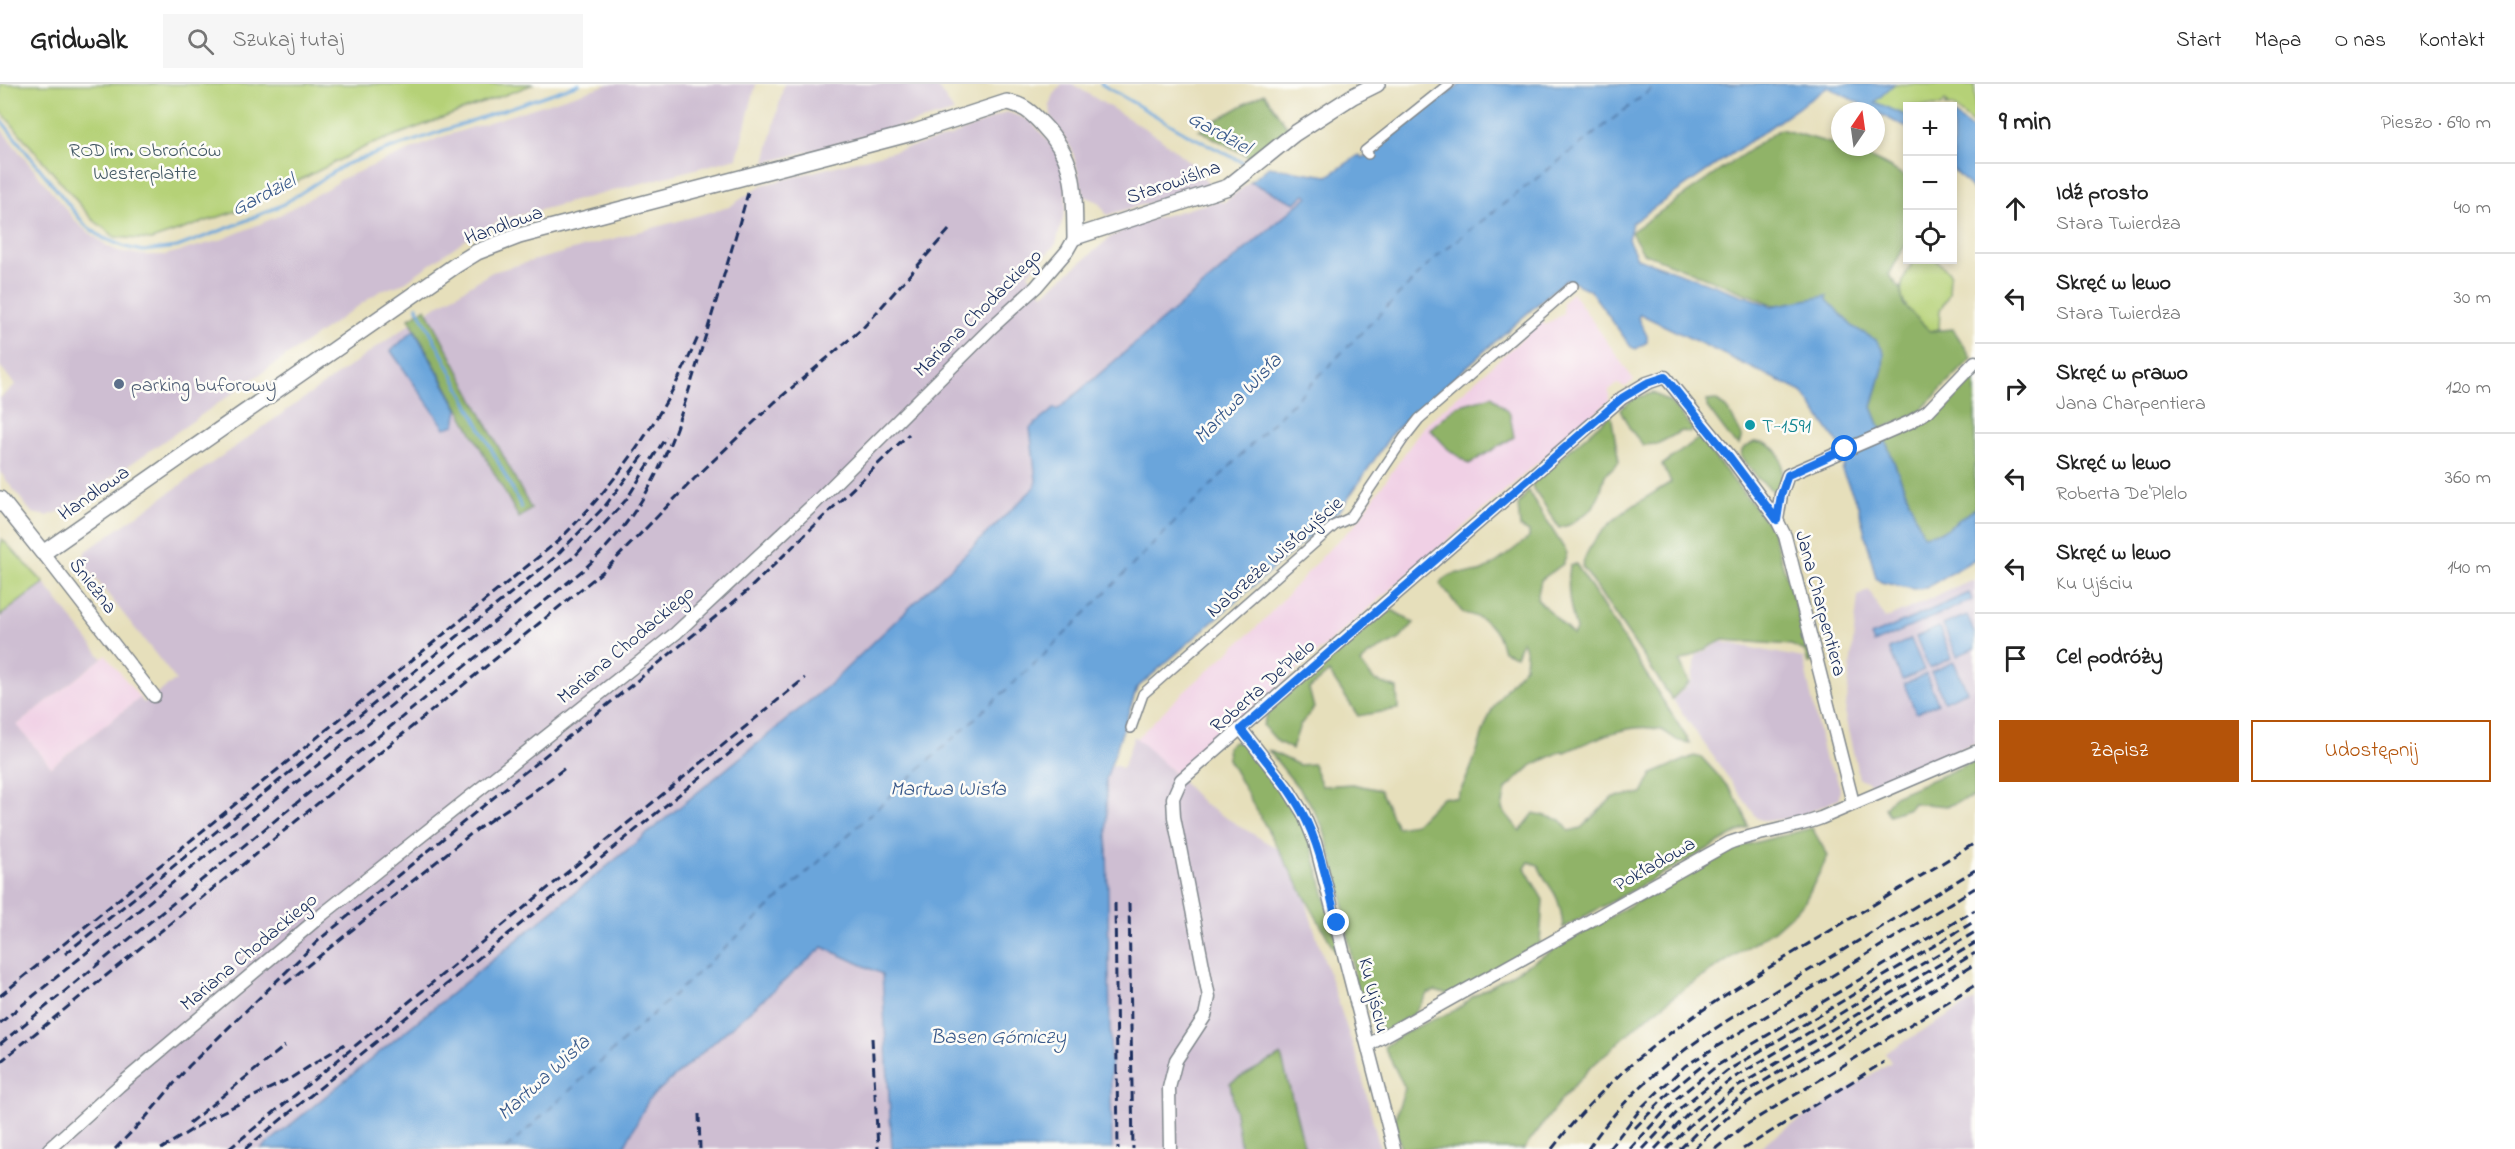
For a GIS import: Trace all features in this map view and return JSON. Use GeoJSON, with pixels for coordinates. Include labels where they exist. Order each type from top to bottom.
{"type":"FeatureCollection","features":[{"type":"Feature","properties":{"kind":"street"},"geometry":{"type":"LineString","coordinates":[[1368,154],[1365,151],[1449,84]]}},
{"type":"Feature","properties":{"kind":"street","name":"Starowiślna"},"geometry":{"type":"LineString","coordinates":[[1075,237],[1157,208],[1228,187],[1294,134],[1368,86]]}},
{"type":"Feature","properties":{"kind":"street","name":"Handlowa"},"geometry":{"type":"LineString","coordinates":[[43,553],[357,332],[477,252],[519,236],[912,134],[999,104],[1016,104],[1030,110],[1055,137],[1067,156],[1075,200],[1075,237]]}},
{"type":"Feature","properties":{"kind":"street","name":"Mariana Chodackiego"},"geometry":{"type":"LineString","coordinates":[[49,1149],[119,1086],[323,914],[676,633],[815,503],[992,327],[1036,287],[1067,251],[1075,237]]}},
{"type":"Feature","properties":{"kind":"street","name":"Nabrzeże Wisłoujście"},"geometry":{"type":"LineString","coordinates":[[1131,728],[1143,694],[1335,525],[1350,518],[1419,419],[1573,286]]}},
{"type":"Feature","properties":{"kind":"street"},"geometry":{"type":"LineString","coordinates":[[1777,520],[1781,495],[1788,475],[1887,432],[1928,411],[1975,362]]}},
{"type":"Feature","properties":{"kind":"street","name":"Jana Charpentiera"},"geometry":{"type":"LineString","coordinates":[[1665,377],[1777,520],[1788,547],[1853,803]]}},
{"type":"Feature","properties":{"kind":"street","name":"Roberta De'Plelo"},"geometry":{"type":"LineString","coordinates":[[1170,1149],[1169,1088],[1171,1078],[1176,1060],[1205,1016],[1209,997],[1174,817],[1173,798],[1181,780],[1622,398],[1647,383],[1665,377]]}},
{"type":"Feature","properties":{"kind":"street","name":"Śnieżna"},"geometry":{"type":"LineString","coordinates":[[0,500],[154,696]]}},
{"type":"Feature","properties":{"kind":"street","name":"Ku Ujściu"},"geometry":{"type":"LineString","coordinates":[[1241,729],[1288,789],[1303,813],[1311,832],[1394,1149]]}},
{"type":"Feature","properties":{"kind":"street","name":"Pokładowa"},"geometry":{"type":"LineString","coordinates":[[1368,1045],[1729,843],[1757,832],[1796,827],[1975,752]]}},
{"type":"Feature","properties":{"kind":"shaded area"},"geometry":{"type":"Polygon","coordinates":[[[609,84],[756,84],[737,158],[502,220],[466,239],[402,284],[380,291],[66,509],[47,516],[32,513],[0,472],[0,398],[15,385],[0,366],[0,128],[79,225],[109,247],[119,251],[143,255],[165,255],[218,241],[274,218],[339,180],[439,138],[609,84]]]}},
{"type":"Feature","properties":{"kind":"shaded area"},"geometry":{"type":"Polygon","coordinates":[[[784,84],[936,84],[954,112],[765,163],[784,84]]]}},
{"type":"Feature","properties":{"kind":"shaded area"},"geometry":{"type":"Polygon","coordinates":[[[1062,84],[1072,84],[1159,137],[1193,165],[1210,186],[1107,215],[1098,202],[1084,196],[1072,150],[1051,117],[1050,104],[1062,84]]]}},
{"type":"Feature","properties":{"kind":"shaded area"},"geometry":{"type":"Polygon","coordinates":[[[1007,112],[1030,120],[1057,151],[1066,179],[1066,207],[1056,244],[1028,274],[1043,294],[1112,236],[1135,224],[1216,201],[1224,202],[1250,182],[1285,199],[1292,200],[1305,193],[1308,196],[1057,410],[1055,408],[1035,487],[829,685],[261,1149],[0,1149],[0,616],[44,583],[102,658],[17,725],[51,767],[140,698],[144,703],[176,680],[83,563],[85,552],[424,314],[492,272],[729,207],[762,185],[949,137],[1007,112]]]}},
{"type":"Feature","properties":{"kind":"shaded area"},"geometry":{"type":"Polygon","coordinates":[[[1572,292],[1634,380],[1626,387],[1617,384],[1609,390],[1609,401],[1259,703],[1178,776],[1136,739],[1175,700],[1260,624],[1332,546],[1354,526],[1423,427],[1542,321],[1545,325],[1563,314],[1563,303],[1572,292]]]}},
{"type":"Feature","properties":{"kind":"shaded area"},"geometry":{"type":"Polygon","coordinates":[[[1975,579],[1975,743],[1875,785],[1859,778],[1845,716],[1858,596],[1869,590],[1885,619],[1975,579]]]}},
{"type":"Feature","properties":{"kind":"shaded area"},"geometry":{"type":"Polygon","coordinates":[[[1722,642],[1803,658],[1825,761],[1835,773],[1840,788],[1839,799],[1796,818],[1764,821],[1757,818],[1673,700],[1691,682],[1696,656],[1722,642]]]}},
{"type":"Feature","properties":{"kind":"shaded area"},"geometry":{"type":"Polygon","coordinates":[[[106,655],[140,698],[51,767],[17,725],[106,655]]]}},
{"type":"Feature","properties":{"kind":"shaded area"},"geometry":{"type":"Polygon","coordinates":[[[1134,736],[1205,805],[1296,860],[1310,916],[1360,1068],[1380,1149],[1112,1149],[1106,779],[1112,765],[1123,768],[1134,736]]]}},
{"type":"Feature","properties":{"kind":"shaded area"},"geometry":{"type":"Polygon","coordinates":[[[822,947],[882,974],[892,1149],[623,1149],[649,1099],[822,947]]]}},
{"type":"Feature","properties":{"kind":"shaded area"},"geometry":{"type":"Polygon","coordinates":[[[1975,1000],[1975,1149],[1759,1149],[1770,1139],[1891,1062],[1885,1053],[1975,1000]]]}},
{"type":"Feature","properties":{"kind":"green space","name":"ROD im. Obrońców Westerplatte"},"geometry":{"type":"Polygon","coordinates":[[[0,84],[534,84],[367,146],[245,208],[151,240],[115,237],[92,219],[0,110],[0,84]]]}},
{"type":"Feature","properties":{"kind":"green space"},"geometry":{"type":"Polygon","coordinates":[[[1894,84],[1975,84],[1975,125],[1957,110],[1957,102],[1903,102],[1903,114],[1885,107],[1885,102],[1874,102],[1894,84]]]}},
{"type":"Feature","properties":{"kind":"green space"},"geometry":{"type":"Polygon","coordinates":[[[1264,93],[1288,128],[1249,157],[1199,130],[1264,93]]]}},
{"type":"Feature","properties":{"kind":"green space"},"geometry":{"type":"Polygon","coordinates":[[[1780,129],[1831,144],[1831,156],[1867,156],[1903,175],[1903,249],[1889,275],[1901,289],[1903,304],[1930,331],[1953,329],[1972,358],[1919,412],[1881,429],[1872,407],[1883,368],[1876,340],[1853,327],[1827,300],[1775,305],[1643,253],[1631,232],[1780,129]]]}},
{"type":"Feature","properties":{"kind":"green space"},"geometry":{"type":"Polygon","coordinates":[[[1912,264],[1940,264],[1950,273],[1949,294],[1940,310],[1939,329],[1930,331],[1906,306],[1901,292],[1912,264]]]}},
{"type":"Feature","properties":{"kind":"green space"},"geometry":{"type":"Polygon","coordinates":[[[426,308],[531,509],[519,518],[409,318],[426,308]]]}},
{"type":"Feature","properties":{"kind":"green space"},"geometry":{"type":"Polygon","coordinates":[[[1975,375],[1975,508],[1942,532],[1923,535],[1884,437],[1931,414],[1975,375]]]}},
{"type":"Feature","properties":{"kind":"green space"},"geometry":{"type":"Polygon","coordinates":[[[1653,393],[1670,402],[1693,429],[1690,433],[1682,431],[1657,444],[1643,445],[1630,429],[1620,409],[1635,398],[1653,393]]]}},
{"type":"Feature","properties":{"kind":"green space"},"geometry":{"type":"Polygon","coordinates":[[[1492,396],[1510,414],[1514,437],[1469,464],[1448,449],[1430,429],[1457,406],[1492,396]]]}},
{"type":"Feature","properties":{"kind":"green space"},"geometry":{"type":"Polygon","coordinates":[[[1715,400],[1728,411],[1734,420],[1742,436],[1739,445],[1733,442],[1707,407],[1707,401],[1715,400]]]}},
{"type":"Feature","properties":{"kind":"green space"},"geometry":{"type":"Polygon","coordinates":[[[1611,414],[1619,462],[1605,475],[1592,509],[1569,525],[1559,528],[1531,484],[1611,414]]]}},
{"type":"Feature","properties":{"kind":"green space"},"geometry":{"type":"Polygon","coordinates":[[[1699,438],[1771,527],[1813,662],[1808,663],[1805,651],[1791,645],[1723,640],[1680,662],[1689,682],[1672,699],[1582,566],[1596,538],[1606,527],[1631,507],[1671,482],[1662,465],[1699,438]]]}},
{"type":"Feature","properties":{"kind":"green space"},"geometry":{"type":"Polygon","coordinates":[[[1754,442],[1772,447],[1781,459],[1782,476],[1777,494],[1758,479],[1741,457],[1742,450],[1754,442]]]}},
{"type":"Feature","properties":{"kind":"green space"},"geometry":{"type":"Polygon","coordinates":[[[1528,491],[1567,553],[1563,564],[1541,580],[1537,599],[1573,635],[1576,630],[1570,606],[1568,582],[1570,566],[1576,564],[1690,743],[1676,740],[1661,730],[1650,728],[1612,733],[1565,752],[1562,751],[1531,766],[1506,789],[1502,809],[1520,831],[1534,813],[1561,820],[1569,831],[1581,828],[1613,797],[1642,794],[1652,774],[1694,756],[1702,758],[1730,790],[1742,808],[1748,827],[1563,928],[1555,895],[1538,865],[1529,862],[1525,868],[1543,900],[1540,943],[1449,995],[1435,991],[1427,994],[1415,1013],[1383,1032],[1356,988],[1341,889],[1323,827],[1308,800],[1268,750],[1299,765],[1313,764],[1322,786],[1352,784],[1380,790],[1397,827],[1415,824],[1442,797],[1456,798],[1470,771],[1493,708],[1525,667],[1526,652],[1522,641],[1516,656],[1503,651],[1498,636],[1490,625],[1463,613],[1440,584],[1457,573],[1477,573],[1488,568],[1529,538],[1529,532],[1520,527],[1518,505],[1528,491]]]}},
{"type":"Feature","properties":{"kind":"green space"},"geometry":{"type":"Polygon","coordinates":[[[2,539],[44,583],[0,616],[0,548],[2,539]]]}},
{"type":"Feature","properties":{"kind":"green space"},"geometry":{"type":"Polygon","coordinates":[[[1392,610],[1414,623],[1400,639],[1368,655],[1361,664],[1374,680],[1397,688],[1398,709],[1358,716],[1329,672],[1309,689],[1314,708],[1300,725],[1292,749],[1278,742],[1263,725],[1269,709],[1351,643],[1374,621],[1392,610]]]}},
{"type":"Feature","properties":{"kind":"green space"},"geometry":{"type":"Polygon","coordinates":[[[1233,742],[1243,743],[1299,816],[1310,839],[1343,965],[1228,759],[1227,747],[1233,742]]]}},
{"type":"Feature","properties":{"kind":"green space"},"geometry":{"type":"Polygon","coordinates":[[[1975,761],[1975,796],[1947,806],[1913,803],[1909,808],[1889,815],[1885,808],[1894,796],[1975,761]]]}},
{"type":"Feature","properties":{"kind":"green space"},"geometry":{"type":"Polygon","coordinates":[[[1812,828],[1828,856],[1804,903],[1774,930],[1688,986],[1642,1021],[1589,1069],[1562,1099],[1524,1149],[1401,1149],[1394,1121],[1405,1088],[1384,1047],[1408,1031],[1446,1015],[1472,997],[1726,850],[1812,828]]]}},
{"type":"Feature","properties":{"kind":"green space"},"geometry":{"type":"Polygon","coordinates":[[[1281,1055],[1305,1149],[1241,1149],[1230,1083],[1281,1055]]]}},
{"type":"Feature","properties":{"kind":"water","name":"Martwa Wisła"},"geometry":{"type":"Polygon","coordinates":[[[1461,84],[1894,84],[1875,102],[1857,102],[1828,87],[1632,223],[1628,239],[1637,258],[1772,306],[1827,296],[1827,300],[1853,327],[1876,340],[1884,352],[1883,368],[1872,407],[1923,535],[1942,532],[1975,508],[1975,559],[1926,588],[1913,589],[1881,582],[1876,578],[1858,505],[1842,471],[1845,462],[1844,445],[1840,446],[1802,392],[1640,314],[1638,318],[1647,336],[1647,342],[1636,349],[1631,347],[1590,290],[1566,279],[1393,432],[1341,509],[1137,688],[1106,779],[1112,1149],[892,1149],[882,974],[823,947],[649,1099],[623,1149],[261,1149],[829,685],[1035,487],[1030,428],[1055,408],[1057,410],[1308,196],[1305,194],[1295,203],[1250,182],[1269,167],[1328,176],[1359,155],[1362,158],[1461,84]]]}},
{"type":"Feature","properties":{"kind":"water","name":"Martwa Wisła"},"geometry":{"type":"Polygon","coordinates":[[[1885,106],[1903,114],[1903,126],[1885,117],[1885,106]]]}},
{"type":"Feature","properties":{"kind":"water"},"geometry":{"type":"Polygon","coordinates":[[[1957,117],[1975,131],[1975,192],[1957,173],[1957,117]]]}},
{"type":"Feature","properties":{"kind":"water"},"geometry":{"type":"Polygon","coordinates":[[[414,330],[458,409],[455,425],[445,428],[391,351],[414,330]]]}},
{"type":"Feature","properties":{"kind":"water"},"geometry":{"type":"Polygon","coordinates":[[[1969,593],[1972,600],[1874,643],[1871,636],[1969,593]]]}},
{"type":"Feature","properties":{"kind":"water"},"geometry":{"type":"Polygon","coordinates":[[[1967,615],[1975,635],[1975,648],[1957,656],[1943,625],[1967,615]]]}},
{"type":"Feature","properties":{"kind":"water"},"geometry":{"type":"Polygon","coordinates":[[[1939,627],[1952,658],[1929,668],[1916,637],[1939,627]]]}},
{"type":"Feature","properties":{"kind":"water"},"geometry":{"type":"Polygon","coordinates":[[[1911,639],[1924,670],[1902,680],[1889,649],[1911,639]]]}},
{"type":"Feature","properties":{"kind":"water"},"geometry":{"type":"Polygon","coordinates":[[[1954,662],[1967,691],[1944,701],[1931,672],[1954,662]]]}},
{"type":"Feature","properties":{"kind":"water"},"geometry":{"type":"Polygon","coordinates":[[[1926,674],[1938,703],[1916,713],[1904,684],[1926,674]]]}},
{"type":"Feature","properties":{"kind":"waterway","name":"Gardziel"},"geometry":{"type":"LineString","coordinates":[[0,119],[85,225],[103,238],[143,251],[177,247],[233,226],[282,205],[346,164],[579,84]]}},
{"type":"Feature","properties":{"kind":"waterway","name":"Gardziel"},"geometry":{"type":"LineString","coordinates":[[1101,84],[1189,135],[1246,164]]}},
{"type":"Feature","properties":{"kind":"waterway"},"geometry":{"type":"LineString","coordinates":[[417,306],[522,508]]}},
{"type":"Feature","properties":{"kind":"ferry route"},"geometry":{"type":"LineString","coordinates":[[506,1149],[1044,655],[1438,255],[1658,84]]}},
{"type":"Feature","properties":{"kind":"railway"},"geometry":{"type":"LineString","coordinates":[[0,1044],[583,570],[608,545],[629,519],[646,492],[673,436],[694,375],[748,193]]}},
{"type":"Feature","properties":{"kind":"railway"},"geometry":{"type":"LineString","coordinates":[[0,1062],[607,568],[694,479],[775,402],[863,328],[949,230]]}},
{"type":"Feature","properties":{"kind":"railway"},"geometry":{"type":"LineString","coordinates":[[0,996],[558,541],[601,495],[638,446],[671,393],[698,337]]}},
{"type":"Feature","properties":{"kind":"railway"},"geometry":{"type":"LineString","coordinates":[[115,1149],[146,1117],[189,1066],[320,939],[746,592],[909,434]]}},
{"type":"Feature","properties":{"kind":"railway"},"geometry":{"type":"LineString","coordinates":[[0,1023],[575,556],[626,500],[666,437]]}},
{"type":"Feature","properties":{"kind":"railway"},"geometry":{"type":"LineString","coordinates":[[65,954],[553,559],[605,506],[643,456]]}},
{"type":"Feature","properties":{"kind":"railway"},"geometry":{"type":"LineString","coordinates":[[229,1149],[805,678]]}},
{"type":"Feature","properties":{"kind":"railway"},"geometry":{"type":"LineString","coordinates":[[245,1149],[752,735]]}},
{"type":"Feature","properties":{"kind":"railway"},"geometry":{"type":"LineString","coordinates":[[490,820],[565,768]]}},
{"type":"Feature","properties":{"kind":"railway"},"geometry":{"type":"LineString","coordinates":[[285,984],[496,816]]}},
{"type":"Feature","properties":{"kind":"railway"},"geometry":{"type":"LineString","coordinates":[[1552,1149],[1608,1086],[1667,1035],[1732,991],[1975,843]]}},
{"type":"Feature","properties":{"kind":"railway"},"geometry":{"type":"LineString","coordinates":[[1588,1149],[1633,1094],[1685,1050],[1743,1011],[1975,870]]}},
{"type":"Feature","properties":{"kind":"railway"},"geometry":{"type":"LineString","coordinates":[[1609,1149],[1643,1106],[1685,1066],[1975,888]]}},
{"type":"Feature","properties":{"kind":"railway"},"geometry":{"type":"LineString","coordinates":[[1115,903],[1118,1149]]}},
{"type":"Feature","properties":{"kind":"railway"},"geometry":{"type":"LineString","coordinates":[[1129,903],[1133,1149]]}},
{"type":"Feature","properties":{"kind":"railway"},"geometry":{"type":"LineString","coordinates":[[1630,1149],[1676,1099],[1718,1065],[1975,910]]}},
{"type":"Feature","properties":{"kind":"railway"},"geometry":{"type":"LineString","coordinates":[[1643,1149],[1682,1107],[1727,1071],[1975,921]]}},
{"type":"Feature","properties":{"kind":"railway"},"geometry":{"type":"LineString","coordinates":[[1655,1149],[1688,1114],[1732,1079],[1975,932]]}},
{"type":"Feature","properties":{"kind":"railway"},"geometry":{"type":"LineString","coordinates":[[1667,1149],[1694,1121],[1737,1087],[1975,943]]}},
{"type":"Feature","properties":{"kind":"railway"},"geometry":{"type":"LineString","coordinates":[[1680,1149],[1702,1127],[1746,1092],[1975,953]]}},
{"type":"Feature","properties":{"kind":"railway"},"geometry":{"type":"LineString","coordinates":[[1694,1149],[1731,1114],[1754,1098],[1975,964]]}},
{"type":"Feature","properties":{"kind":"railway"},"geometry":{"type":"LineString","coordinates":[[1715,1149],[1744,1126],[1975,985]]}},
{"type":"Feature","properties":{"kind":"railway"},"geometry":{"type":"LineString","coordinates":[[872,1038],[878,1149]]}},
{"type":"Feature","properties":{"kind":"railway"},"geometry":{"type":"LineString","coordinates":[[161,1149],[212,1117],[291,1078],[348,1042]]}},
{"type":"Feature","properties":{"kind":"railway"},"geometry":{"type":"LineString","coordinates":[[189,1123],[285,1046]]}},
{"type":"Feature","properties":{"kind":"railway"},"geometry":{"type":"LineString","coordinates":[[1635,1128],[1670,1092],[1708,1061]]}},
{"type":"Feature","properties":{"kind":"railway"},"geometry":{"type":"LineString","coordinates":[[1743,1149],[1884,1062]]}},
{"type":"Feature","properties":{"kind":"railway"},"geometry":{"type":"LineString","coordinates":[[699,1114],[700,1149]]}},
{"type":"Feature","properties":{"kind":"place","name":"parking buforowy"},"geometry":{"type":"Point","coordinates":[119,384]}},
{"type":"Feature","properties":{"kind":"place","name":"T-1591"},"geometry":{"type":"Point","coordinates":[1750,425]}},
{"type":"Feature","properties":{"kind":"route"},"geometry":{"type":"LineString","coordinates":[[1337,923],[1315,842],[1303,813],[1288,789],[1241,729],[1541,467],[1622,398],[1647,383],[1665,377],[1777,520],[1781,495],[1788,475],[1845,449]]}},
{"type":"Feature","properties":{"kind":"water label","name":"Basen Górniczy"},"geometry":{"type":"Point","coordinates":[998,1036]}}]}
